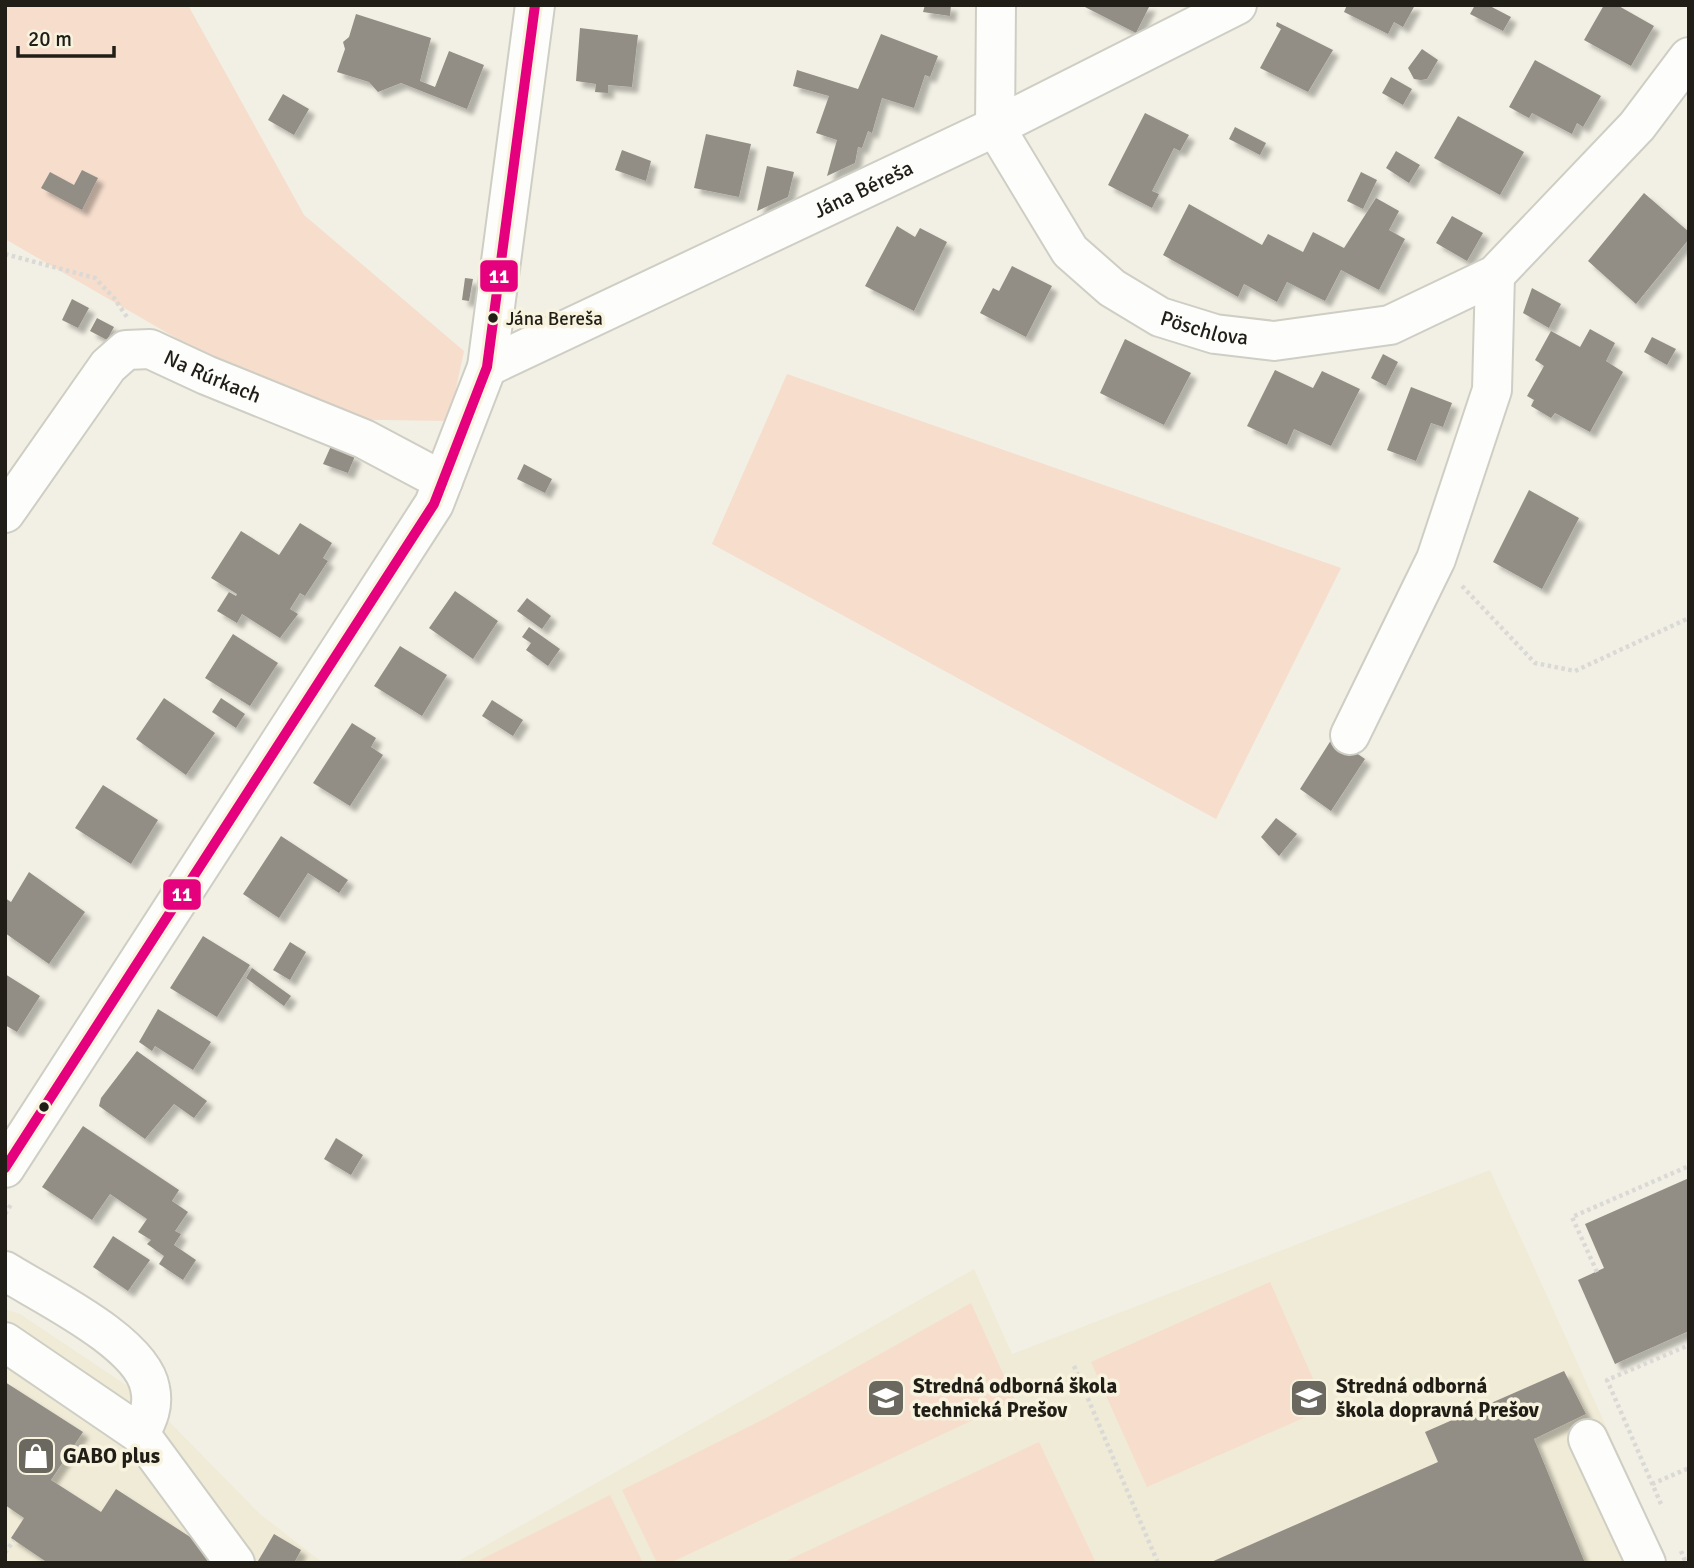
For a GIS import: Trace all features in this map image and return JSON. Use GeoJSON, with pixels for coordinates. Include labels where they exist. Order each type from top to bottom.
{"type":"FeatureCollection","features":[{"type":"Feature","properties":{"kind":"street"},"geometry":{"type":"LineString","coordinates":[[5,1168],[434,504],[486,367],[534,5]]}},
{"type":"Feature","properties":{"kind":"street"},"geometry":{"type":"LineString","coordinates":[[995,127],[996,5]]}},
{"type":"Feature","properties":{"kind":"street","name":"Jána Béreša"},"geometry":{"type":"LineString","coordinates":[[486,367],[995,127],[1237,5]]}},
{"type":"Feature","properties":{"kind":"street","name":"Pöschlova"},"geometry":{"type":"LineString","coordinates":[[995,127],[1070,251],[1112,288],[1160,317],[1215,334],[1274,341],[1390,324],[1495,275],[1637,125],[1689,57]]}},
{"type":"Feature","properties":{"kind":"street"},"geometry":{"type":"LineString","coordinates":[[1350,734],[1436,559],[1492,390],[1495,275]]}},
{"type":"Feature","properties":{"kind":"street","name":"Na Rúrkach"},"geometry":{"type":"LineString","coordinates":[[5,513],[108,366],[126,350],[150,349],[206,375],[364,439],[443,481]]}},
{"type":"Feature","properties":{"kind":"street"},"geometry":{"type":"LineString","coordinates":[[5,1271],[107,1335],[139,1362],[150,1387],[151,1413],[140,1434]]}},
{"type":"Feature","properties":{"kind":"street"},"geometry":{"type":"LineString","coordinates":[[5,1342],[140,1434],[235,1563]]}},
{"type":"Feature","properties":{"kind":"street"},"geometry":{"type":"LineString","coordinates":[[1588,1439],[1646,1563]]}},
{"type":"Feature","properties":{"kind":"path"},"geometry":{"type":"LineString","coordinates":[[5,254],[95,278],[114,298],[150,349]]}},
{"type":"Feature","properties":{"kind":"path"},"geometry":{"type":"LineString","coordinates":[[1436,559],[1535,663],[1575,671],[1689,618]]}},
{"type":"Feature","properties":{"kind":"path"},"geometry":{"type":"LineString","coordinates":[[1597,1272],[1572,1217],[1689,1166]]}},
{"type":"Feature","properties":{"kind":"path"},"geometry":{"type":"LineString","coordinates":[[1662,1507],[1607,1380],[1689,1345]]}},
{"type":"Feature","properties":{"kind":"path"},"geometry":{"type":"LineString","coordinates":[[1074,1366],[1158,1563]]}},
{"type":"Feature","properties":{"kind":"path"},"geometry":{"type":"LineString","coordinates":[[1652,1484],[1689,1468]]}},
{"type":"Feature","properties":{"kind":"path"},"geometry":{"type":"LineString","coordinates":[[5,1553],[14,1540]]}},
{"type":"Feature","properties":{"kind":"path"},"geometry":{"type":"LineString","coordinates":[[1677,1540],[1686,1563]]}},
{"type":"Feature","properties":{"kind":"shaded area"},"geometry":{"type":"Polygon","coordinates":[[[5,5],[188,5],[304,215],[464,351],[449,421],[316,419],[5,239],[5,5]]]}},
{"type":"Feature","properties":{"kind":"shaded area"},"geometry":{"type":"Polygon","coordinates":[[[787,374],[1341,568],[1216,819],[712,544],[787,374]]]}},
{"type":"Feature","properties":{"kind":"shaded area","name":"Stredná odborná škola dopravná Prešov"},"geometry":{"type":"Polygon","coordinates":[[[1490,1170],[1668,1563],[455,1563],[974,1269],[1012,1354],[1490,1170]]]}},
{"type":"Feature","properties":{"kind":"shaded area"},"geometry":{"type":"Polygon","coordinates":[[[1270,1282],[1326,1408],[1147,1487],[1091,1362],[1270,1282]]]}},
{"type":"Feature","properties":{"kind":"shaded area"},"geometry":{"type":"Polygon","coordinates":[[[971,1303],[1015,1400],[670,1563],[657,1563],[622,1490],[766,1418],[971,1303]]]}},
{"type":"Feature","properties":{"kind":"shaded area"},"geometry":{"type":"Polygon","coordinates":[[[5,1309],[20,1314],[147,1399],[260,1514],[323,1563],[5,1563],[5,1309]]]}},
{"type":"Feature","properties":{"kind":"shaded area"},"geometry":{"type":"Polygon","coordinates":[[[1039,1442],[1096,1563],[782,1563],[1039,1442]]]}},
{"type":"Feature","properties":{"kind":"shaded area"},"geometry":{"type":"Polygon","coordinates":[[[610,1495],[643,1563],[474,1563],[610,1495]]]}},
{"type":"Feature","properties":{"kind":"building"},"geometry":{"type":"Polygon","coordinates":[[[925,5],[951,5],[950,16],[923,12],[925,5]]]}},
{"type":"Feature","properties":{"kind":"building"},"geometry":{"type":"Polygon","coordinates":[[[1081,5],[1150,5],[1136,33],[1081,5]]]}},
{"type":"Feature","properties":{"kind":"building"},"geometry":{"type":"Polygon","coordinates":[[[1347,5],[1415,5],[1403,27],[1394,22],[1388,34],[1344,12],[1347,5]]]}},
{"type":"Feature","properties":{"kind":"building"},"geometry":{"type":"Polygon","coordinates":[[[1475,5],[1488,5],[1511,17],[1503,31],[1470,14],[1475,5]]]}},
{"type":"Feature","properties":{"kind":"building"},"geometry":{"type":"Polygon","coordinates":[[[1604,5],[1617,5],[1654,26],[1631,66],[1584,40],[1604,5]]]}},
{"type":"Feature","properties":{"kind":"building"},"geometry":{"type":"Polygon","coordinates":[[[356,14],[431,38],[420,81],[435,87],[449,51],[484,65],[467,109],[401,83],[378,92],[369,82],[337,72],[345,49],[343,42],[349,37],[356,14]]]}},
{"type":"Feature","properties":{"kind":"building"},"geometry":{"type":"Polygon","coordinates":[[[1277,22],[1333,50],[1308,92],[1260,68],[1281,29],[1276,26],[1277,22]]]}},
{"type":"Feature","properties":{"kind":"building"},"geometry":{"type":"Polygon","coordinates":[[[580,28],[638,35],[632,87],[608,85],[608,93],[595,92],[596,84],[576,81],[580,28]]]}},
{"type":"Feature","properties":{"kind":"building"},"geometry":{"type":"Polygon","coordinates":[[[881,34],[938,56],[930,77],[925,75],[914,108],[882,98],[872,133],[868,131],[862,148],[858,147],[855,163],[827,176],[837,140],[816,133],[829,96],[793,86],[797,70],[858,89],[881,34]]]}},
{"type":"Feature","properties":{"kind":"building"},"geometry":{"type":"Polygon","coordinates":[[[1422,49],[1438,60],[1427,79],[1414,79],[1408,68],[1422,49]]]}},
{"type":"Feature","properties":{"kind":"building"},"geometry":{"type":"Polygon","coordinates":[[[1535,60],[1601,96],[1583,127],[1577,123],[1572,134],[1532,113],[1529,118],[1509,107],[1535,60]]]}},
{"type":"Feature","properties":{"kind":"building"},"geometry":{"type":"Polygon","coordinates":[[[1391,77],[1412,89],[1403,105],[1382,93],[1391,77]]]}},
{"type":"Feature","properties":{"kind":"building"},"geometry":{"type":"Polygon","coordinates":[[[283,94],[309,109],[294,135],[268,120],[283,94]]]}},
{"type":"Feature","properties":{"kind":"building"},"geometry":{"type":"Polygon","coordinates":[[[1145,113],[1189,135],[1180,151],[1174,148],[1152,191],[1159,194],[1152,208],[1108,185],[1145,113]]]}},
{"type":"Feature","properties":{"kind":"building"},"geometry":{"type":"Polygon","coordinates":[[[1458,116],[1524,152],[1500,195],[1434,158],[1458,116]]]}},
{"type":"Feature","properties":{"kind":"building"},"geometry":{"type":"Polygon","coordinates":[[[1235,127],[1266,143],[1260,155],[1229,139],[1235,127]]]}},
{"type":"Feature","properties":{"kind":"building"},"geometry":{"type":"Polygon","coordinates":[[[706,134],[751,144],[739,197],[694,188],[706,134]]]}},
{"type":"Feature","properties":{"kind":"building"},"geometry":{"type":"Polygon","coordinates":[[[622,150],[651,161],[646,181],[615,170],[622,150]]]}},
{"type":"Feature","properties":{"kind":"building"},"geometry":{"type":"Polygon","coordinates":[[[1396,151],[1420,165],[1409,183],[1386,168],[1396,151]]]}},
{"type":"Feature","properties":{"kind":"building"},"geometry":{"type":"Polygon","coordinates":[[[767,166],[794,172],[788,197],[757,211],[767,166]]]}},
{"type":"Feature","properties":{"kind":"building"},"geometry":{"type":"Polygon","coordinates":[[[82,170],[98,178],[82,210],[41,188],[50,172],[74,185],[82,170]]]}},
{"type":"Feature","properties":{"kind":"building"},"geometry":{"type":"Polygon","coordinates":[[[1361,172],[1377,180],[1363,209],[1347,201],[1361,172]]]}},
{"type":"Feature","properties":{"kind":"building"},"geometry":{"type":"Polygon","coordinates":[[[1644,193],[1689,232],[1689,239],[1636,304],[1588,261],[1644,193]]]}},
{"type":"Feature","properties":{"kind":"building"},"geometry":{"type":"Polygon","coordinates":[[[1376,198],[1399,211],[1389,230],[1405,239],[1379,290],[1341,270],[1325,301],[1287,282],[1277,302],[1244,284],[1238,297],[1163,255],[1189,204],[1262,245],[1268,234],[1303,252],[1313,232],[1344,248],[1376,198]]]}},
{"type":"Feature","properties":{"kind":"building"},"geometry":{"type":"Polygon","coordinates":[[[1452,216],[1483,233],[1467,261],[1436,243],[1452,216]]]}},
{"type":"Feature","properties":{"kind":"building"},"geometry":{"type":"Polygon","coordinates":[[[897,226],[915,237],[920,228],[947,242],[914,311],[865,286],[897,226]]]}},
{"type":"Feature","properties":{"kind":"building"},"geometry":{"type":"Polygon","coordinates":[[[1012,266],[1052,286],[1026,337],[980,313],[993,288],[999,291],[1012,266]]]}},
{"type":"Feature","properties":{"kind":"building"},"geometry":{"type":"Polygon","coordinates":[[[465,278],[473,279],[469,301],[462,300],[465,278]]]}},
{"type":"Feature","properties":{"kind":"building"},"geometry":{"type":"Polygon","coordinates":[[[1532,288],[1561,304],[1549,328],[1523,313],[1532,288]]]}},
{"type":"Feature","properties":{"kind":"building"},"geometry":{"type":"Polygon","coordinates":[[[72,299],[89,308],[78,328],[62,320],[72,299]]]}},
{"type":"Feature","properties":{"kind":"building"},"geometry":{"type":"Polygon","coordinates":[[[97,318],[114,327],[107,340],[90,331],[97,318]]]}},
{"type":"Feature","properties":{"kind":"building"},"geometry":{"type":"Polygon","coordinates":[[[1590,329],[1615,343],[1606,361],[1623,372],[1590,432],[1555,413],[1551,418],[1531,406],[1534,400],[1527,396],[1544,366],[1535,360],[1551,331],[1580,347],[1590,329]]]}},
{"type":"Feature","properties":{"kind":"building"},"geometry":{"type":"Polygon","coordinates":[[[1652,337],[1676,349],[1667,365],[1644,352],[1652,337]]]}},
{"type":"Feature","properties":{"kind":"building"},"geometry":{"type":"Polygon","coordinates":[[[1125,339],[1191,373],[1164,425],[1100,393],[1125,339]]]}},
{"type":"Feature","properties":{"kind":"building"},"geometry":{"type":"Polygon","coordinates":[[[1383,354],[1398,362],[1386,386],[1371,378],[1383,354]]]}},
{"type":"Feature","properties":{"kind":"building"},"geometry":{"type":"Polygon","coordinates":[[[1275,370],[1313,388],[1322,371],[1360,389],[1331,446],[1294,429],[1287,445],[1247,426],[1275,370]]]}},
{"type":"Feature","properties":{"kind":"building"},"geometry":{"type":"Polygon","coordinates":[[[1411,387],[1452,403],[1443,427],[1431,423],[1416,461],[1387,450],[1411,387]]]}},
{"type":"Feature","properties":{"kind":"building"},"geometry":{"type":"Polygon","coordinates":[[[331,446],[355,456],[348,473],[323,464],[331,446]]]}},
{"type":"Feature","properties":{"kind":"building"},"geometry":{"type":"Polygon","coordinates":[[[524,464],[552,479],[545,493],[517,479],[524,464]]]}},
{"type":"Feature","properties":{"kind":"building"},"geometry":{"type":"Polygon","coordinates":[[[1529,490],[1579,518],[1542,589],[1493,562],[1529,490]]]}},
{"type":"Feature","properties":{"kind":"building"},"geometry":{"type":"Polygon","coordinates":[[[300,523],[332,543],[323,558],[328,561],[305,596],[300,593],[290,609],[298,614],[280,638],[242,614],[237,623],[217,611],[229,592],[236,596],[237,594],[211,578],[241,531],[279,555],[300,523]]]}},
{"type":"Feature","properties":{"kind":"building"},"geometry":{"type":"Polygon","coordinates":[[[455,591],[498,621],[473,659],[429,628],[455,591]]]}},
{"type":"Feature","properties":{"kind":"building"},"geometry":{"type":"Polygon","coordinates":[[[527,598],[551,616],[542,629],[517,611],[527,598]]]}},
{"type":"Feature","properties":{"kind":"building"},"geometry":{"type":"Polygon","coordinates":[[[529,627],[560,649],[548,666],[526,650],[531,643],[522,637],[529,627]]]}},
{"type":"Feature","properties":{"kind":"building"},"geometry":{"type":"Polygon","coordinates":[[[233,634],[278,663],[250,706],[205,678],[233,634]]]}},
{"type":"Feature","properties":{"kind":"building"},"geometry":{"type":"Polygon","coordinates":[[[400,646],[447,675],[422,716],[374,686],[400,646]]]}},
{"type":"Feature","properties":{"kind":"building"},"geometry":{"type":"Polygon","coordinates":[[[164,698],[215,733],[186,775],[136,739],[164,698]]]}},
{"type":"Feature","properties":{"kind":"building"},"geometry":{"type":"Polygon","coordinates":[[[221,698],[245,714],[236,728],[212,712],[221,698]]]}},
{"type":"Feature","properties":{"kind":"building"},"geometry":{"type":"Polygon","coordinates":[[[492,700],[523,720],[513,736],[482,716],[492,700]]]}},
{"type":"Feature","properties":{"kind":"building"},"geometry":{"type":"Polygon","coordinates":[[[352,723],[376,738],[371,747],[383,755],[350,806],[313,783],[352,723]]]}},
{"type":"Feature","properties":{"kind":"building"},"geometry":{"type":"Polygon","coordinates":[[[1333,737],[1365,759],[1331,811],[1300,789],[1333,737]]]}},
{"type":"Feature","properties":{"kind":"building"},"geometry":{"type":"Polygon","coordinates":[[[103,785],[158,820],[131,864],[75,828],[103,785]]]}},
{"type":"Feature","properties":{"kind":"building"},"geometry":{"type":"Polygon","coordinates":[[[1276,818],[1297,834],[1279,856],[1261,837],[1276,818]]]}},
{"type":"Feature","properties":{"kind":"building"},"geometry":{"type":"Polygon","coordinates":[[[281,836],[348,880],[339,893],[308,873],[279,918],[243,894],[281,836]]]}},
{"type":"Feature","properties":{"kind":"building"},"geometry":{"type":"Polygon","coordinates":[[[29,872],[85,912],[49,964],[5,933],[5,898],[11,902],[29,872]]]}},
{"type":"Feature","properties":{"kind":"building"},"geometry":{"type":"Polygon","coordinates":[[[203,936],[250,965],[217,1017],[170,988],[203,936]]]}},
{"type":"Feature","properties":{"kind":"building"},"geometry":{"type":"Polygon","coordinates":[[[290,942],[306,952],[290,980],[273,970],[290,942]]]}},
{"type":"Feature","properties":{"kind":"building"},"geometry":{"type":"Polygon","coordinates":[[[252,968],[291,996],[284,1006],[246,978],[252,968]]]}},
{"type":"Feature","properties":{"kind":"building"},"geometry":{"type":"Polygon","coordinates":[[[5,974],[40,996],[17,1032],[5,1025],[5,974]]]}},
{"type":"Feature","properties":{"kind":"building"},"geometry":{"type":"Polygon","coordinates":[[[158,1009],[211,1042],[193,1070],[155,1046],[152,1051],[139,1042],[158,1009]]]}},
{"type":"Feature","properties":{"kind":"building"},"geometry":{"type":"Polygon","coordinates":[[[137,1051],[207,1101],[194,1118],[174,1104],[145,1139],[99,1106],[101,1098],[137,1051]]]}},
{"type":"Feature","properties":{"kind":"building"},"geometry":{"type":"Polygon","coordinates":[[[83,1126],[179,1190],[172,1201],[188,1212],[175,1231],[181,1234],[174,1245],[196,1260],[183,1280],[159,1264],[164,1256],[147,1244],[151,1240],[138,1232],[147,1219],[110,1194],[92,1220],[42,1187],[83,1126]]]}},
{"type":"Feature","properties":{"kind":"building"},"geometry":{"type":"Polygon","coordinates":[[[336,1138],[363,1155],[351,1175],[324,1159],[336,1138]]]}},
{"type":"Feature","properties":{"kind":"building"},"geometry":{"type":"Polygon","coordinates":[[[1689,1178],[1689,1331],[1615,1364],[1578,1280],[1604,1268],[1585,1224],[1689,1178]]]}},
{"type":"Feature","properties":{"kind":"building"},"geometry":{"type":"Polygon","coordinates":[[[113,1236],[150,1260],[128,1291],[93,1267],[113,1236]]]}},
{"type":"Feature","properties":{"kind":"building"},"geometry":{"type":"Polygon","coordinates":[[[1564,1371],[1586,1414],[1534,1439],[1585,1563],[1209,1563],[1438,1462],[1425,1432],[1564,1371]]]}},
{"type":"Feature","properties":{"kind":"building"},"geometry":{"type":"Polygon","coordinates":[[[5,1382],[83,1432],[51,1480],[101,1512],[116,1489],[218,1555],[213,1563],[48,1563],[11,1538],[24,1518],[5,1505],[5,1382]]]}},
{"type":"Feature","properties":{"kind":"building"},"geometry":{"type":"Polygon","coordinates":[[[274,1534],[301,1550],[294,1563],[258,1561],[274,1534]]]}},
{"type":"Feature","properties":{"kind":"transit line","name":"11"},"geometry":{"type":"LineString","coordinates":[[5,1168],[434,504],[487,367],[535,5]]}},
{"type":"Feature","properties":{"kind":"place","name":"Jána Bereša"},"geometry":{"type":"Point","coordinates":[493,318]}},
{"type":"Feature","properties":{"kind":"place","name":"Stredná odborná škola technická Prešov"},"geometry":{"type":"Point","coordinates":[886,1398]}},
{"type":"Feature","properties":{"kind":"place","name":"Stredná odborná škola dopravná Prešov"},"geometry":{"type":"Point","coordinates":[1309,1398]}},
{"type":"Feature","properties":{"kind":"place","name":"GABO plus"},"geometry":{"type":"Point","coordinates":[36,1456]}}]}
